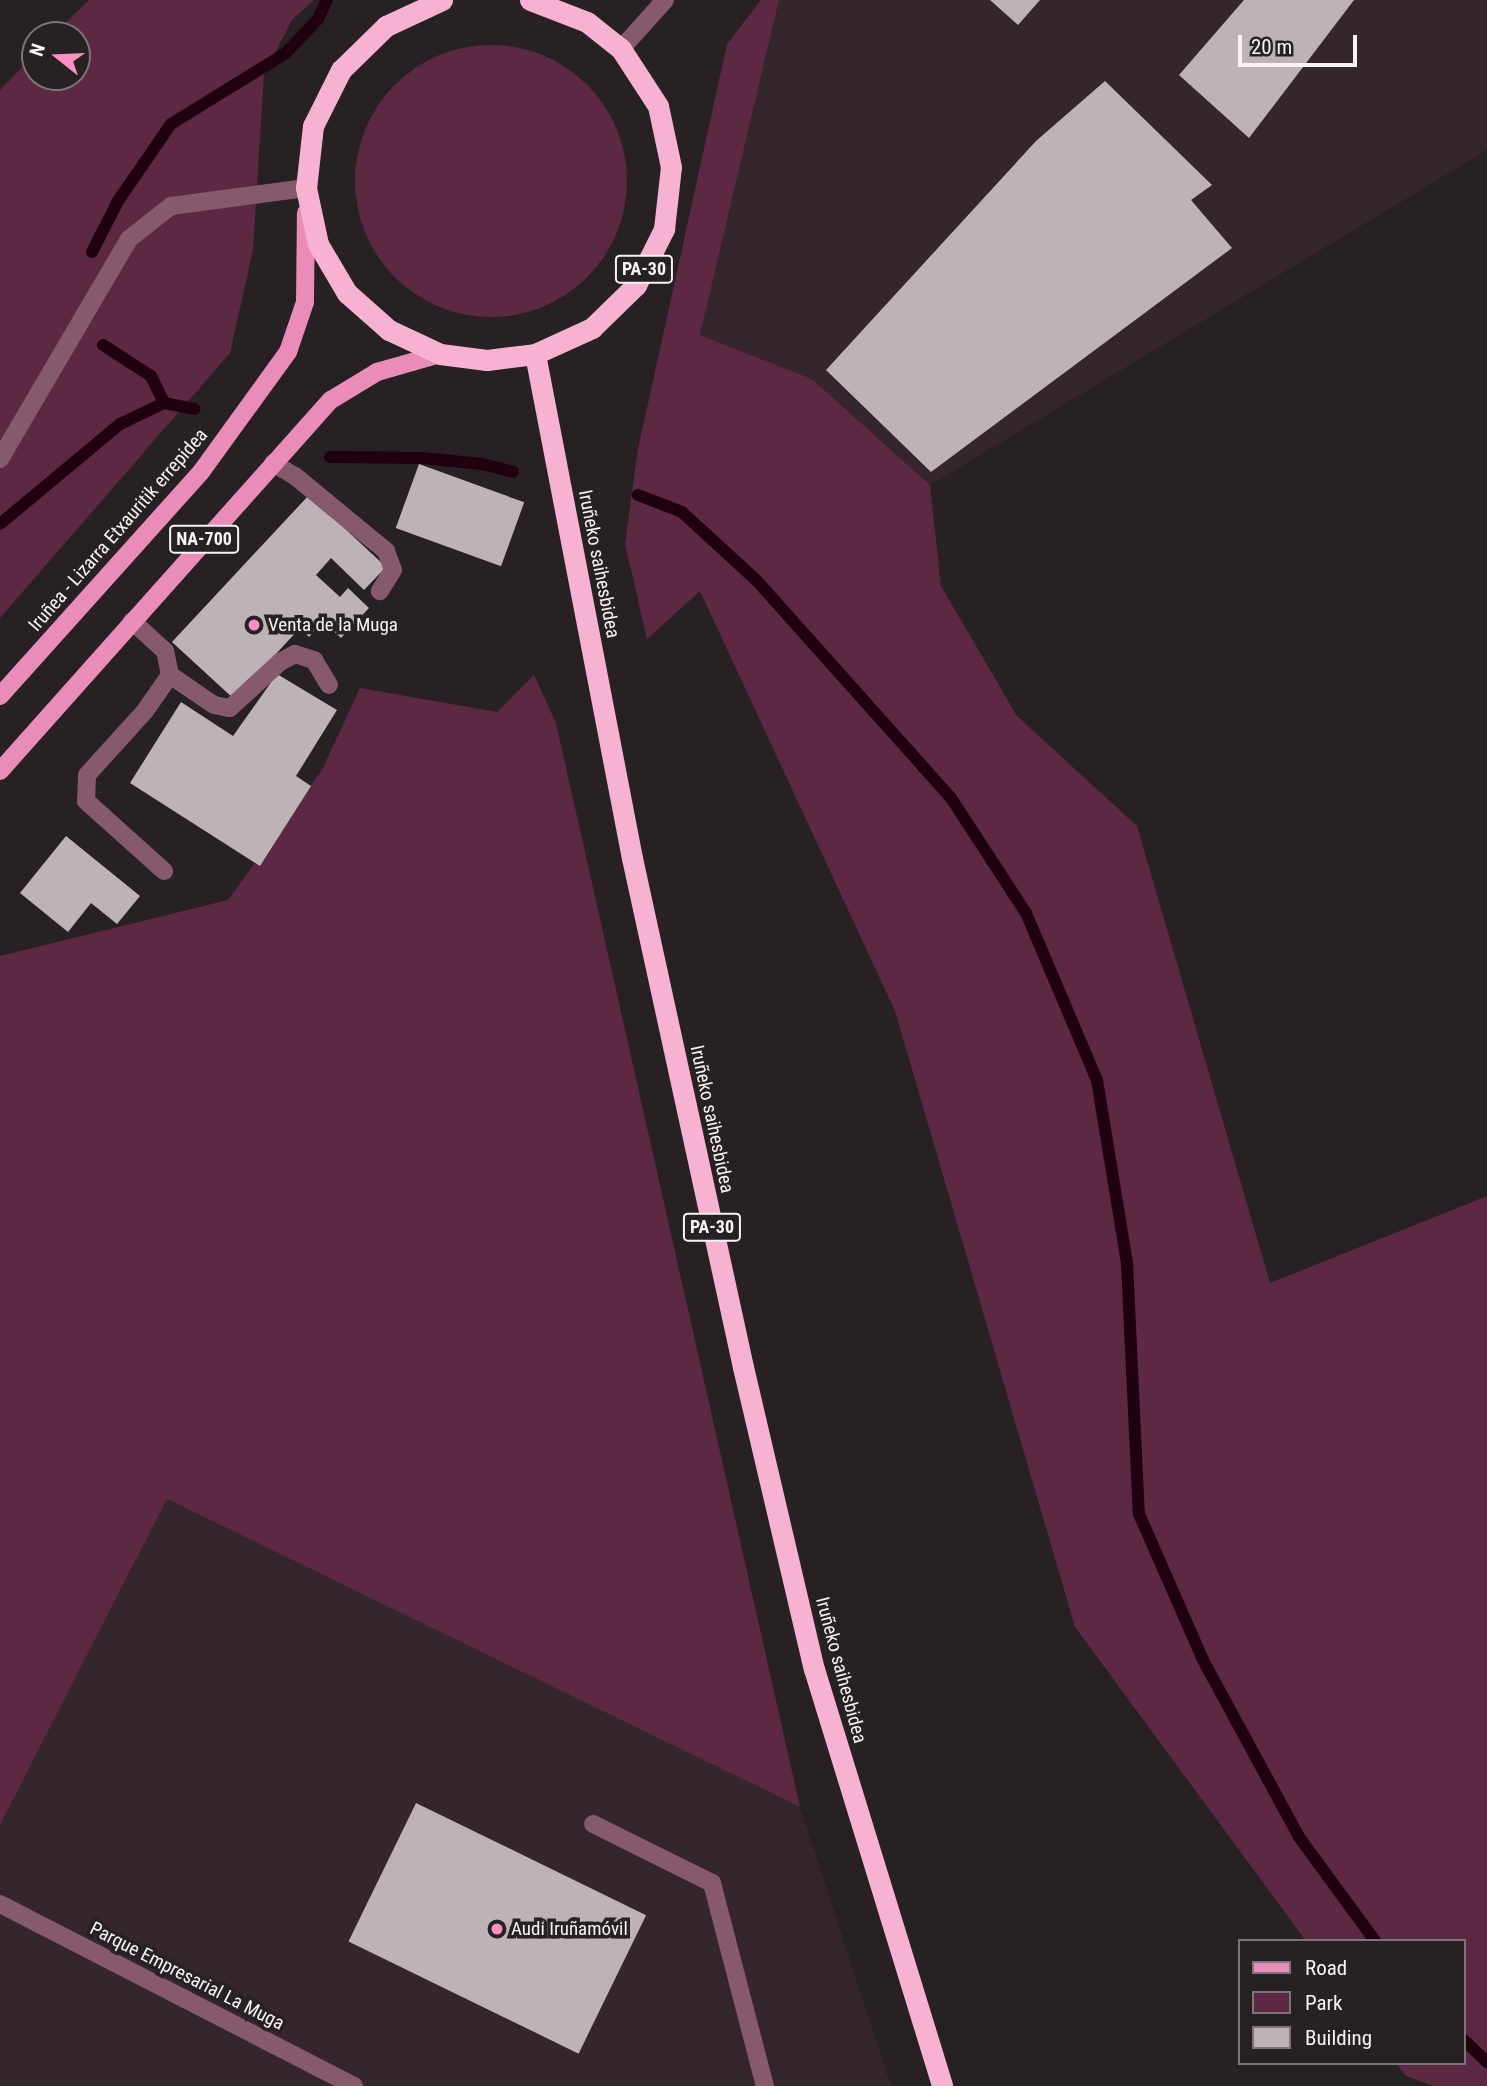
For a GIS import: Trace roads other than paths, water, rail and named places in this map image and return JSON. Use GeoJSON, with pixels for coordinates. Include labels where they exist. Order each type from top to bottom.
{"type":"FeatureCollection","features":[{"type":"Feature","properties":{"kind":"highway","name":"PA-30"},"geometry":{"type":"LineString","coordinates":[[442,0],[386,26],[341,70],[313,126],[306,188],[318,244],[347,293],[389,330],[440,354],[487,360],[535,354],[592,328],[636,285],[664,229],[671,167],[657,106],[621,49],[587,22],[530,0]]}},
{"type":"Feature","properties":{"kind":"highway","name":"Iruñeko saihesbidea"},"geometry":{"type":"LineString","coordinates":[[535,354],[632,858],[743,1367],[814,1669],[942,2086]]}},
{"type":"Feature","properties":{"kind":"main road","name":"Iruñea - Lizarra Etxauritik errepidea"},"geometry":{"type":"LineString","coordinates":[[0,696],[201,472],[288,352],[305,303],[306,188]]}},
{"type":"Feature","properties":{"kind":"main road","name":"NA-700"},"geometry":{"type":"LineString","coordinates":[[0,771],[331,400],[377,372],[440,354]]}},
{"type":"Feature","properties":{"kind":"street"},"geometry":{"type":"LineString","coordinates":[[621,49],[665,0]]}},
{"type":"Feature","properties":{"kind":"street"},"geometry":{"type":"LineString","coordinates":[[0,459],[11,447],[130,239],[171,206],[306,188]]}},
{"type":"Feature","properties":{"kind":"street"},"geometry":{"type":"LineString","coordinates":[[273,463],[386,551],[393,569],[380,591]]}},
{"type":"Feature","properties":{"kind":"street"},"geometry":{"type":"LineString","coordinates":[[132,621],[165,651],[170,675],[214,705],[230,708],[280,662],[295,654],[314,660],[329,685]]}},
{"type":"Feature","properties":{"kind":"street"},"geometry":{"type":"LineString","coordinates":[[164,872],[86,801],[87,775],[145,711],[170,675]]}},
{"type":"Feature","properties":{"kind":"street"},"geometry":{"type":"LineString","coordinates":[[593,1824],[712,1883],[765,2086]]}},
{"type":"Feature","properties":{"kind":"street","name":"Parque Empresarial La Muga"},"geometry":{"type":"LineString","coordinates":[[0,1904],[354,2086]]}},
{"type":"Feature","properties":{"kind":"waterway"},"geometry":{"type":"LineString","coordinates":[[92,252],[118,201],[171,124],[286,53],[318,19],[327,0]]}},
{"type":"Feature","properties":{"kind":"waterway"},"geometry":{"type":"LineString","coordinates":[[103,345],[151,376],[164,403]]}},
{"type":"Feature","properties":{"kind":"waterway"},"geometry":{"type":"LineString","coordinates":[[0,524],[120,424],[164,403],[194,409]]}},
{"type":"Feature","properties":{"kind":"waterway"},"geometry":{"type":"LineString","coordinates":[[330,457],[422,458],[482,464],[513,472]]}},
{"type":"Feature","properties":{"kind":"waterway"},"geometry":{"type":"LineString","coordinates":[[638,495],[682,512],[757,581],[951,798],[1026,913],[1097,1080],[1127,1263],[1139,1514],[1203,1660],[1299,1837],[1374,1939]]}},
{"type":"Feature","properties":{"kind":"waterway"},"geometry":{"type":"LineString","coordinates":[[1466,2042],[1487,2062]]}},
{"type":"Feature","properties":{"kind":"place","name":"Venta de la Muga"},"geometry":{"type":"Point","coordinates":[254,625]}},
{"type":"Feature","properties":{"kind":"place","name":"Audi Iruñamóvil"},"geometry":{"type":"Point","coordinates":[497,1929]}}]}
